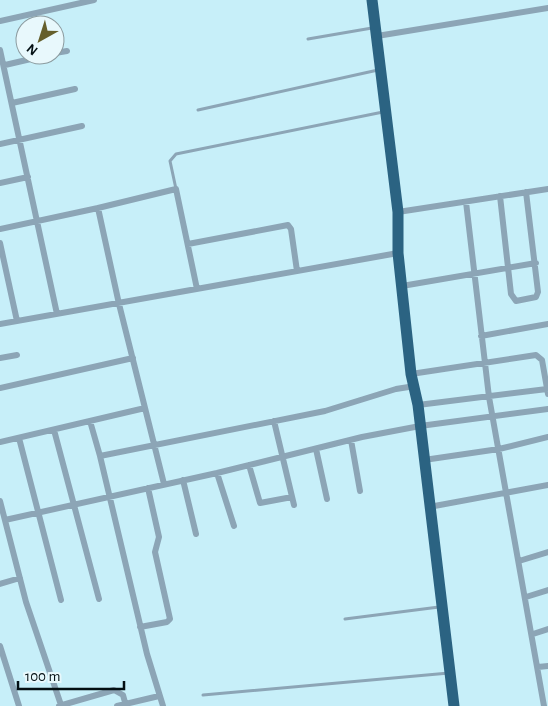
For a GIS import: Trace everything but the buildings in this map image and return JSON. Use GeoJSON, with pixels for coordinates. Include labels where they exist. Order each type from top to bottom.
{"type":"FeatureCollection","features":[{"type":"Feature","properties":{"kind":"highway"},"geometry":{"type":"LineString","coordinates":[[372,0],[398,212],[398,253],[411,374],[418,405],[454,706]]}},
{"type":"Feature","properties":{"kind":"street"},"geometry":{"type":"LineString","coordinates":[[0,21],[94,0]]}},
{"type":"Feature","properties":{"kind":"street"},"geometry":{"type":"LineString","coordinates":[[376,31],[548,8]]}},
{"type":"Feature","properties":{"kind":"street"},"geometry":{"type":"LineString","coordinates":[[0,50],[58,314]]}},
{"type":"Feature","properties":{"kind":"street"},"geometry":{"type":"LineString","coordinates":[[4,65],[15,62]]}},
{"type":"Feature","properties":{"kind":"street"},"geometry":{"type":"LineString","coordinates":[[12,103],[76,90]]}},
{"type":"Feature","properties":{"kind":"street"},"geometry":{"type":"LineString","coordinates":[[0,144],[82,126]]}},
{"type":"Feature","properties":{"kind":"street"},"geometry":{"type":"LineString","coordinates":[[0,183],[28,176]]}},
{"type":"Feature","properties":{"kind":"street"},"geometry":{"type":"LineString","coordinates":[[0,229],[37,219],[98,208],[176,189],[198,289]]}},
{"type":"Feature","properties":{"kind":"street"},"geometry":{"type":"LineString","coordinates":[[398,212],[548,189]]}},
{"type":"Feature","properties":{"kind":"street"},"geometry":{"type":"LineString","coordinates":[[500,196],[512,298],[516,301],[538,295],[536,263],[526,192]]}},
{"type":"Feature","properties":{"kind":"street"},"geometry":{"type":"LineString","coordinates":[[466,202],[492,418],[533,634],[544,706]]}},
{"type":"Feature","properties":{"kind":"street"},"geometry":{"type":"LineString","coordinates":[[98,208],[119,304],[164,484]]}},
{"type":"Feature","properties":{"kind":"street"},"geometry":{"type":"LineString","coordinates":[[188,244],[288,225],[291,229],[297,271]]}},
{"type":"Feature","properties":{"kind":"street"},"geometry":{"type":"LineString","coordinates":[[0,243],[17,322]]}},
{"type":"Feature","properties":{"kind":"street"},"geometry":{"type":"LineString","coordinates":[[0,324],[398,253]]}},
{"type":"Feature","properties":{"kind":"street"},"geometry":{"type":"LineString","coordinates":[[402,286],[536,263]]}},
{"type":"Feature","properties":{"kind":"street"},"geometry":{"type":"LineString","coordinates":[[481,336],[548,324]]}},
{"type":"Feature","properties":{"kind":"street"},"geometry":{"type":"LineString","coordinates":[[0,358],[17,355]]}},
{"type":"Feature","properties":{"kind":"street"},"geometry":{"type":"LineString","coordinates":[[411,374],[536,355],[548,355]]}},
{"type":"Feature","properties":{"kind":"street"},"geometry":{"type":"LineString","coordinates":[[540,356],[547,374],[548,394]]}},
{"type":"Feature","properties":{"kind":"street"},"geometry":{"type":"LineString","coordinates":[[0,388],[133,358]]}},
{"type":"Feature","properties":{"kind":"street"},"geometry":{"type":"LineString","coordinates":[[100,456],[325,410],[396,389],[415,386]]}},
{"type":"Feature","properties":{"kind":"street"},"geometry":{"type":"LineString","coordinates":[[418,405],[547,389]]}},
{"type":"Feature","properties":{"kind":"street"},"geometry":{"type":"LineString","coordinates":[[0,442],[145,408]]}},
{"type":"Feature","properties":{"kind":"street"},"geometry":{"type":"LineString","coordinates":[[5,520],[217,473],[351,440],[420,426],[492,418],[548,409]]}},
{"type":"Feature","properties":{"kind":"street"},"geometry":{"type":"LineString","coordinates":[[90,421],[110,496],[140,627],[163,706]]}},
{"type":"Feature","properties":{"kind":"street"},"geometry":{"type":"LineString","coordinates":[[274,421],[281,457],[294,505]]}},
{"type":"Feature","properties":{"kind":"street"},"geometry":{"type":"LineString","coordinates":[[54,430],[99,599]]}},
{"type":"Feature","properties":{"kind":"street"},"geometry":{"type":"LineString","coordinates":[[424,460],[499,449],[548,437]]}},
{"type":"Feature","properties":{"kind":"street"},"geometry":{"type":"LineString","coordinates":[[20,438],[37,512],[61,600]]}},
{"type":"Feature","properties":{"kind":"street"},"geometry":{"type":"LineString","coordinates":[[351,440],[360,491]]}},
{"type":"Feature","properties":{"kind":"street"},"geometry":{"type":"LineString","coordinates":[[316,449],[327,498]]}},
{"type":"Feature","properties":{"kind":"street"},"geometry":{"type":"LineString","coordinates":[[249,465],[260,503],[292,497]]}},
{"type":"Feature","properties":{"kind":"street"},"geometry":{"type":"LineString","coordinates":[[217,473],[234,526]]}},
{"type":"Feature","properties":{"kind":"street"},"geometry":{"type":"LineString","coordinates":[[183,480],[196,534]]}},
{"type":"Feature","properties":{"kind":"street"},"geometry":{"type":"LineString","coordinates":[[429,507],[548,485]]}},
{"type":"Feature","properties":{"kind":"street"},"geometry":{"type":"LineString","coordinates":[[140,627],[168,622],[170,618],[155,552],[159,537],[148,488]]}},
{"type":"Feature","properties":{"kind":"street"},"geometry":{"type":"LineString","coordinates":[[0,501],[20,578],[60,706],[117,690],[123,695],[126,705]]}},
{"type":"Feature","properties":{"kind":"street"},"geometry":{"type":"LineString","coordinates":[[519,561],[548,552]]}},
{"type":"Feature","properties":{"kind":"street"},"geometry":{"type":"LineString","coordinates":[[0,584],[20,578]]}},
{"type":"Feature","properties":{"kind":"street"},"geometry":{"type":"LineString","coordinates":[[526,597],[548,590]]}},
{"type":"Feature","properties":{"kind":"street"},"geometry":{"type":"LineString","coordinates":[[533,634],[548,629]]}},
{"type":"Feature","properties":{"kind":"street"},"geometry":{"type":"LineString","coordinates":[[0,646],[19,706]]}},
{"type":"Feature","properties":{"kind":"street"},"geometry":{"type":"LineString","coordinates":[[538,667],[548,666]]}},
{"type":"Feature","properties":{"kind":"street"},"geometry":{"type":"LineString","coordinates":[[117,706],[159,696]]}},
{"type":"Feature","properties":{"kind":"lane"},"geometry":{"type":"LineString","coordinates":[[308,39],[376,31]]}},
{"type":"Feature","properties":{"kind":"lane"},"geometry":{"type":"LineString","coordinates":[[198,110],[381,69]]}},
{"type":"Feature","properties":{"kind":"lane"},"geometry":{"type":"LineString","coordinates":[[176,189],[170,161],[176,154],[386,111]]}},
{"type":"Feature","properties":{"kind":"lane"},"geometry":{"type":"LineString","coordinates":[[346,619],[441,607]]}},
{"type":"Feature","properties":{"kind":"lane"},"geometry":{"type":"LineString","coordinates":[[203,695],[450,673]]}}]}
